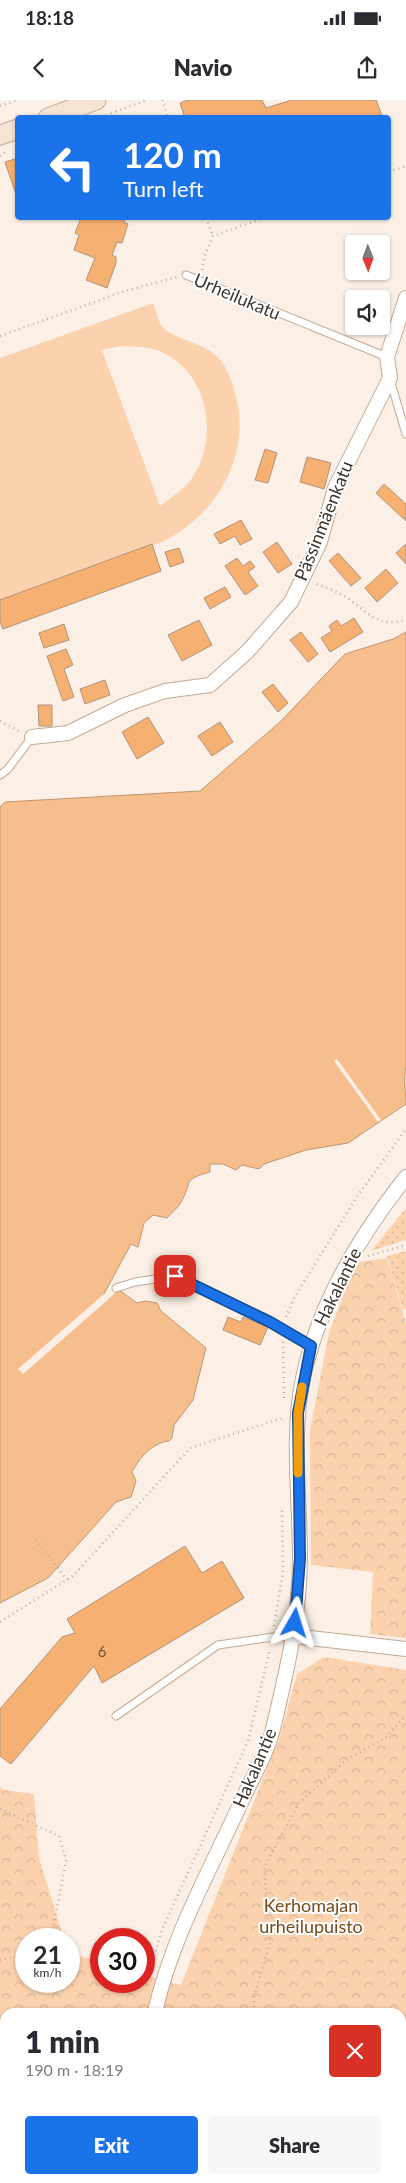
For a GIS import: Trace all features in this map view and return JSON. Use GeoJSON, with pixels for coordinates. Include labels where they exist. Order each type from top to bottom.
{"type":"FeatureCollection","features":[{"type":"Feature","properties":{"kind":"main road"},"geometry":{"type":"LineString","coordinates":[[56,115],[96,100]]}},
{"type":"Feature","properties":{"kind":"main road"},"geometry":{"type":"LineString","coordinates":[[0,135],[15,130]]}},
{"type":"Feature","properties":{"kind":"street"},"geometry":{"type":"LineString","coordinates":[[390,378],[388,357],[406,298]]}},
{"type":"Feature","properties":{"kind":"street","name":"Pässinmäenkatu"},"geometry":{"type":"LineString","coordinates":[[32,737],[68,733],[125,706],[165,692],[210,685],[247,652],[290,602],[320,542],[335,488],[390,378]]}},
{"type":"Feature","properties":{"kind":"street","name":"Hakalantie"},"geometry":{"type":"LineString","coordinates":[[156,2008],[162,1981],[186,1918],[271,1736],[293,1636],[300,1558],[298,1413],[311,1346],[326,1306],[353,1253],[381,1209],[406,1177]]}},
{"type":"Feature","properties":{"kind":"street"},"geometry":{"type":"LineString","coordinates":[[293,1636],[406,1649]]}},
{"type":"Feature","properties":{"kind":"lane","name":"Urheilukatu"},"geometry":{"type":"LineString","coordinates":[[186,275],[388,357]]}},
{"type":"Feature","properties":{"kind":"lane"},"geometry":{"type":"LineString","coordinates":[[390,378],[406,434]]}},
{"type":"Feature","properties":{"kind":"lane"},"geometry":{"type":"LineString","coordinates":[[0,775],[7,770],[32,737]]}},
{"type":"Feature","properties":{"kind":"lane"},"geometry":{"type":"LineString","coordinates":[[116,1288],[135,1282],[175,1276],[282,1329],[311,1346]]}},
{"type":"Feature","properties":{"kind":"lane"},"geometry":{"type":"LineString","coordinates":[[116,1716],[218,1645],[273,1636],[293,1636]]}},
{"type":"Feature","properties":{"kind":"path"},"geometry":{"type":"LineString","coordinates":[[0,106],[18,100]]}},
{"type":"Feature","properties":{"kind":"path"},"geometry":{"type":"LineString","coordinates":[[107,115],[146,100]]}},
{"type":"Feature","properties":{"kind":"path"},"geometry":{"type":"LineString","coordinates":[[162,100],[167,115]]}},
{"type":"Feature","properties":{"kind":"path"},"geometry":{"type":"LineString","coordinates":[[391,171],[406,166]]}},
{"type":"Feature","properties":{"kind":"path"},"geometry":{"type":"LineString","coordinates":[[207,220],[213,236]]}},
{"type":"Feature","properties":{"kind":"path"},"geometry":{"type":"LineString","coordinates":[[201,276],[204,255],[213,236],[258,220]]}},
{"type":"Feature","properties":{"kind":"path","name":"Urheilukatu"},"geometry":{"type":"LineString","coordinates":[[0,336],[125,291],[186,275]]}},
{"type":"Feature","properties":{"kind":"path"},"geometry":{"type":"LineString","coordinates":[[302,577],[345,596],[373,619],[400,621],[406,619]]}},
{"type":"Feature","properties":{"kind":"path"},"geometry":{"type":"LineString","coordinates":[[0,721],[32,737]]}},
{"type":"Feature","properties":{"kind":"path"},"geometry":{"type":"LineString","coordinates":[[284,1400],[282,1329],[294,1298],[356,1198],[406,1129]]}},
{"type":"Feature","properties":{"kind":"path"},"geometry":{"type":"LineString","coordinates":[[364,1257],[406,1245]]}},
{"type":"Feature","properties":{"kind":"path"},"geometry":{"type":"LineString","coordinates":[[0,1622],[73,1576],[190,1448],[283,1418],[283,1427]]}},
{"type":"Feature","properties":{"kind":"path"},"geometry":{"type":"LineString","coordinates":[[155,1953],[161,1932],[248,1741],[273,1636],[282,1572],[283,1502]]}},
{"type":"Feature","properties":{"kind":"path"},"geometry":{"type":"LineString","coordinates":[[36,1540],[67,1580]]}},
{"type":"Feature","properties":{"kind":"path"},"geometry":{"type":"LineString","coordinates":[[267,1661],[287,1665]]}},
{"type":"Feature","properties":{"kind":"path"},"geometry":{"type":"LineString","coordinates":[[254,2008],[254,1997],[270,1943],[264,1867],[299,1803],[345,1761],[386,1737],[406,1715]]}},
{"type":"Feature","properties":{"kind":"path"},"geometry":{"type":"LineString","coordinates":[[0,1809],[59,1836],[66,1861],[53,1928]]}},
{"type":"Feature","properties":{"kind":"path"},"geometry":{"type":"LineString","coordinates":[[0,1960],[15,1957]]}},
{"type":"Feature","properties":{"kind":"green space"},"geometry":{"type":"Polygon","coordinates":[[[153,303],[161,325],[165,330],[211,351],[221,361],[230,377],[237,401],[240,423],[233,465],[224,484],[212,502],[197,518],[181,531],[162,542],[0,600],[0,358],[153,303]],[[121,346],[102,350],[160,506],[187,485],[199,465],[205,446],[207,427],[205,408],[190,374],[176,361],[155,349],[121,346]]]}},
{"type":"Feature","properties":{"kind":"green space"},"geometry":{"type":"Polygon","coordinates":[[[406,1208],[406,1240],[371,1251],[406,1208]]]}},
{"type":"Feature","properties":{"kind":"green space"},"geometry":{"type":"Polygon","coordinates":[[[406,1251],[406,1309],[403,1310],[387,1256],[406,1251]]]}},
{"type":"Feature","properties":{"kind":"green space"},"geometry":{"type":"Polygon","coordinates":[[[387,1258],[406,1323],[406,1638],[370,1634],[373,1572],[311,1565],[310,1430],[329,1333],[346,1288],[359,1262],[387,1258]]]}},
{"type":"Feature","properties":{"kind":"green space","name":"Kerhomajan urheilupuisto"},"geometry":{"type":"Polygon","coordinates":[[[324,1657],[406,1670],[406,2008],[0,2008],[0,1787],[4,1790],[34,1794],[39,1858],[61,1928],[15,1928],[15,1993],[80,1993],[80,1956],[90,1959],[90,1993],[155,1993],[155,1978],[181,1985],[280,1736],[297,1674],[324,1657]]]}},
{"type":"Feature","properties":{"kind":"shaded area"},"geometry":{"type":"Polygon","coordinates":[[[406,632],[406,1104],[348,1143],[306,1150],[264,1164],[259,1169],[242,1165],[236,1170],[223,1164],[210,1164],[210,1172],[195,1177],[189,1182],[180,1204],[167,1218],[153,1215],[144,1223],[138,1247],[131,1244],[104,1294],[107,1300],[119,1290],[137,1303],[145,1301],[157,1303],[161,1311],[206,1348],[193,1400],[174,1425],[172,1438],[152,1448],[135,1466],[132,1472],[136,1481],[131,1497],[116,1502],[48,1578],[0,1603],[0,807],[5,802],[200,791],[280,722],[345,654],[393,639],[406,632]]]}},
{"type":"Feature","properties":{"kind":"pier"},"geometry":{"type":"Polygon","coordinates":[[[337,1059],[381,1120],[378,1122],[334,1061],[337,1059]]]}},
{"type":"Feature","properties":{"kind":"pier"},"geometry":{"type":"Polygon","coordinates":[[[116,1289],[119,1290],[23,1374],[18,1369],[104,1294],[109,1290],[108,1296],[116,1289]]]}},
{"type":"Feature","properties":{"kind":"building"},"geometry":{"type":"Polygon","coordinates":[[[188,100],[262,100],[266,108],[292,100],[376,100],[382,115],[184,115],[180,103],[188,100]]]}},
{"type":"Feature","properties":{"kind":"building"},"geometry":{"type":"Polygon","coordinates":[[[15,159],[15,191],[5,162],[15,159]]]}},
{"type":"Feature","properties":{"kind":"building"},"geometry":{"type":"Polygon","coordinates":[[[80,220],[124,220],[124,222],[128,224],[122,243],[117,242],[112,255],[116,257],[116,263],[107,288],[86,280],[95,258],[74,250],[79,235],[75,233],[80,220]]]}},
{"type":"Feature","properties":{"kind":"building"},"geometry":{"type":"Polygon","coordinates":[[[265,449],[277,453],[268,483],[255,480],[265,449]]]}},
{"type":"Feature","properties":{"kind":"building"},"geometry":{"type":"Polygon","coordinates":[[[307,457],[331,463],[324,489],[300,482],[307,457]]]}},
{"type":"Feature","properties":{"kind":"building"},"geometry":{"type":"Polygon","coordinates":[[[384,484],[406,504],[406,521],[376,493],[384,484]]]}},
{"type":"Feature","properties":{"kind":"building"},"geometry":{"type":"Polygon","coordinates":[[[241,520],[252,539],[240,545],[235,536],[220,544],[214,534],[241,520]]]}},
{"type":"Feature","properties":{"kind":"building"},"geometry":{"type":"Polygon","coordinates":[[[277,542],[292,564],[278,573],[263,552],[277,542]]]}},
{"type":"Feature","properties":{"kind":"building"},"geometry":{"type":"Polygon","coordinates":[[[152,544],[161,571],[3,629],[0,622],[0,600],[152,544]]]}},
{"type":"Feature","properties":{"kind":"building"},"geometry":{"type":"Polygon","coordinates":[[[406,544],[406,564],[396,553],[406,544]]]}},
{"type":"Feature","properties":{"kind":"building"},"geometry":{"type":"Polygon","coordinates":[[[179,548],[184,562],[170,567],[165,552],[179,548]]]}},
{"type":"Feature","properties":{"kind":"building"},"geometry":{"type":"Polygon","coordinates":[[[338,553],[361,578],[351,586],[329,561],[338,553]]]}},
{"type":"Feature","properties":{"kind":"building"},"geometry":{"type":"Polygon","coordinates":[[[237,558],[243,566],[250,561],[255,567],[248,572],[258,586],[245,595],[225,566],[237,558]]]}},
{"type":"Feature","properties":{"kind":"building"},"geometry":{"type":"Polygon","coordinates":[[[386,569],[398,583],[377,602],[365,588],[386,569]]]}},
{"type":"Feature","properties":{"kind":"building"},"geometry":{"type":"Polygon","coordinates":[[[225,587],[231,597],[210,609],[204,598],[225,587]]]}},
{"type":"Feature","properties":{"kind":"building"},"geometry":{"type":"Polygon","coordinates":[[[354,618],[363,632],[330,652],[321,638],[332,631],[329,626],[337,620],[341,626],[354,618]]]}},
{"type":"Feature","properties":{"kind":"building"},"geometry":{"type":"Polygon","coordinates":[[[199,620],[212,645],[182,661],[168,635],[199,620]]]}},
{"type":"Feature","properties":{"kind":"building"},"geometry":{"type":"Polygon","coordinates":[[[64,624],[69,640],[44,648],[39,633],[64,624]]]}},
{"type":"Feature","properties":{"kind":"building"},"geometry":{"type":"Polygon","coordinates":[[[301,632],[318,654],[308,662],[290,640],[301,632]]]}},
{"type":"Feature","properties":{"kind":"building"},"geometry":{"type":"Polygon","coordinates":[[[66,649],[73,665],[64,669],[74,697],[63,701],[47,656],[66,649]]]}},
{"type":"Feature","properties":{"kind":"building"},"geometry":{"type":"Polygon","coordinates":[[[105,680],[110,695],[85,704],[80,689],[105,680]]]}},
{"type":"Feature","properties":{"kind":"building"},"geometry":{"type":"Polygon","coordinates":[[[273,684],[288,703],[278,712],[262,692],[273,684]]]}},
{"type":"Feature","properties":{"kind":"building"},"geometry":{"type":"Polygon","coordinates":[[[38,705],[52,705],[52,726],[39,726],[38,705]]]}},
{"type":"Feature","properties":{"kind":"building"},"geometry":{"type":"Polygon","coordinates":[[[148,717],[164,743],[137,759],[122,732],[148,717]]]}},
{"type":"Feature","properties":{"kind":"building"},"geometry":{"type":"Polygon","coordinates":[[[220,722],[233,742],[212,756],[198,736],[220,722]]]}},
{"type":"Feature","properties":{"kind":"building"},"geometry":{"type":"Polygon","coordinates":[[[228,1317],[241,1322],[243,1317],[268,1327],[260,1345],[223,1330],[228,1317]]]}},
{"type":"Feature","properties":{"kind":"building"},"geometry":{"type":"Polygon","coordinates":[[[185,1546],[202,1573],[222,1561],[244,1598],[102,1683],[94,1666],[11,1764],[0,1756],[0,1709],[62,1637],[75,1633],[67,1619],[185,1546]]]}},
{"type":"Feature","properties":{"kind":"slow traffic"},"geometry":{"type":"LineString","coordinates":[[298,1473],[298,1413],[302,1387]]}},
{"type":"Feature","properties":{"kind":"route"},"geometry":{"type":"LineString","coordinates":[[175,1276],[270,1322],[311,1346],[303,1379],[298,1413],[297,1459],[300,1558],[295,1623]]}}]}
